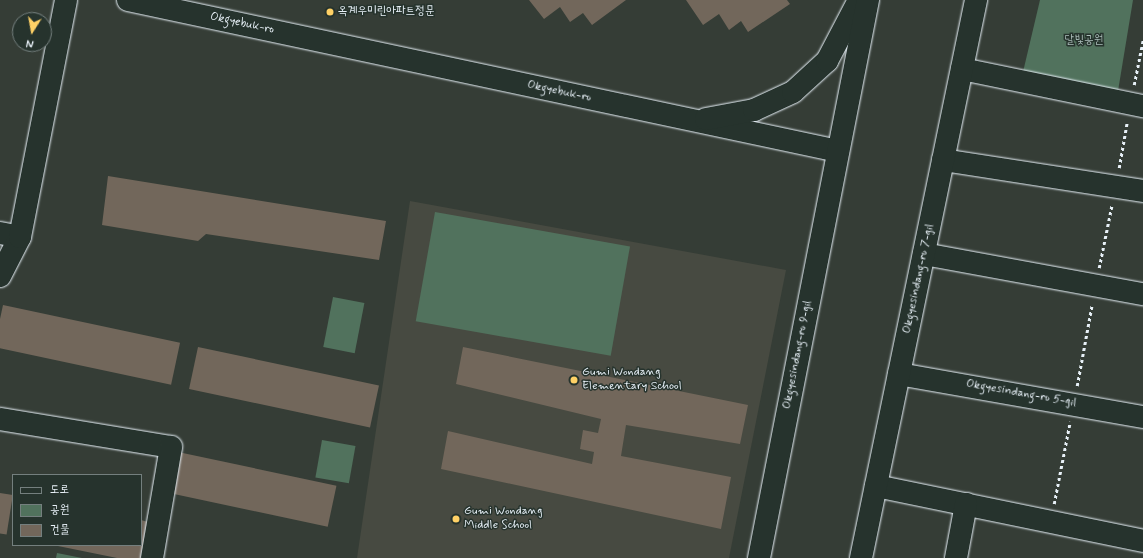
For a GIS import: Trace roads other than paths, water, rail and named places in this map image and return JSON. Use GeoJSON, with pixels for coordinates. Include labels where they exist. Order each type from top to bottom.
{"type":"FeatureCollection","features":[{"type":"Feature","properties":{"kind":"street"},"geometry":{"type":"LineString","coordinates":[[0,276],[66,0]]}},
{"type":"Feature","properties":{"kind":"street","name":"Okgyebuk-ro"},"geometry":{"type":"LineString","coordinates":[[128,0],[838,152]]}},
{"type":"Feature","properties":{"kind":"street"},"geometry":{"type":"LineString","coordinates":[[673,116],[713,119],[754,110],[794,92],[826,61],[859,0]]}},
{"type":"Feature","properties":{"kind":"street"},"geometry":{"type":"LineString","coordinates":[[838,152],[868,0]]}},
{"type":"Feature","properties":{"kind":"street","name":"Okgyesindang-ro 7-gil"},"geometry":{"type":"LineString","coordinates":[[861,558],[976,0]]}},
{"type":"Feature","properties":{"kind":"street"},"geometry":{"type":"LineString","coordinates":[[962,69],[1143,106]]}},
{"type":"Feature","properties":{"kind":"street","name":"Okgyesindang-ro 9-gil"},"geometry":{"type":"LineString","coordinates":[[759,558],[838,152]]}},
{"type":"Feature","properties":{"kind":"street"},"geometry":{"type":"LineString","coordinates":[[943,160],[1143,191]]}},
{"type":"Feature","properties":{"kind":"street"},"geometry":{"type":"LineString","coordinates":[[924,254],[1143,294]]}},
{"type":"Feature","properties":{"kind":"street","name":"Okgyesindang-ro 5-gil"},"geometry":{"type":"LineString","coordinates":[[899,374],[1143,417]]}},
{"type":"Feature","properties":{"kind":"street"},"geometry":{"type":"LineString","coordinates":[[0,419],[171,447],[152,558]]}},
{"type":"Feature","properties":{"kind":"street"},"geometry":{"type":"LineString","coordinates":[[876,486],[1143,541]]}},
{"type":"Feature","properties":{"kind":"street"},"geometry":{"type":"LineString","coordinates":[[956,558],[966,504]]}},
{"type":"Feature","properties":{"kind":"place","name":"옥계우미린아파트정문"},"geometry":{"type":"Point","coordinates":[330,12]}},
{"type":"Feature","properties":{"kind":"place","name":"Gumi Wondang Elementary School"},"geometry":{"type":"Point","coordinates":[574,380]}},
{"type":"Feature","properties":{"kind":"place","name":"Gumi Wondang Middle School"},"geometry":{"type":"Point","coordinates":[456,519]}},
{"type":"Feature","properties":{"kind":"park label","name":"달빛공원"},"geometry":{"type":"Point","coordinates":[1084,41]}}]}
